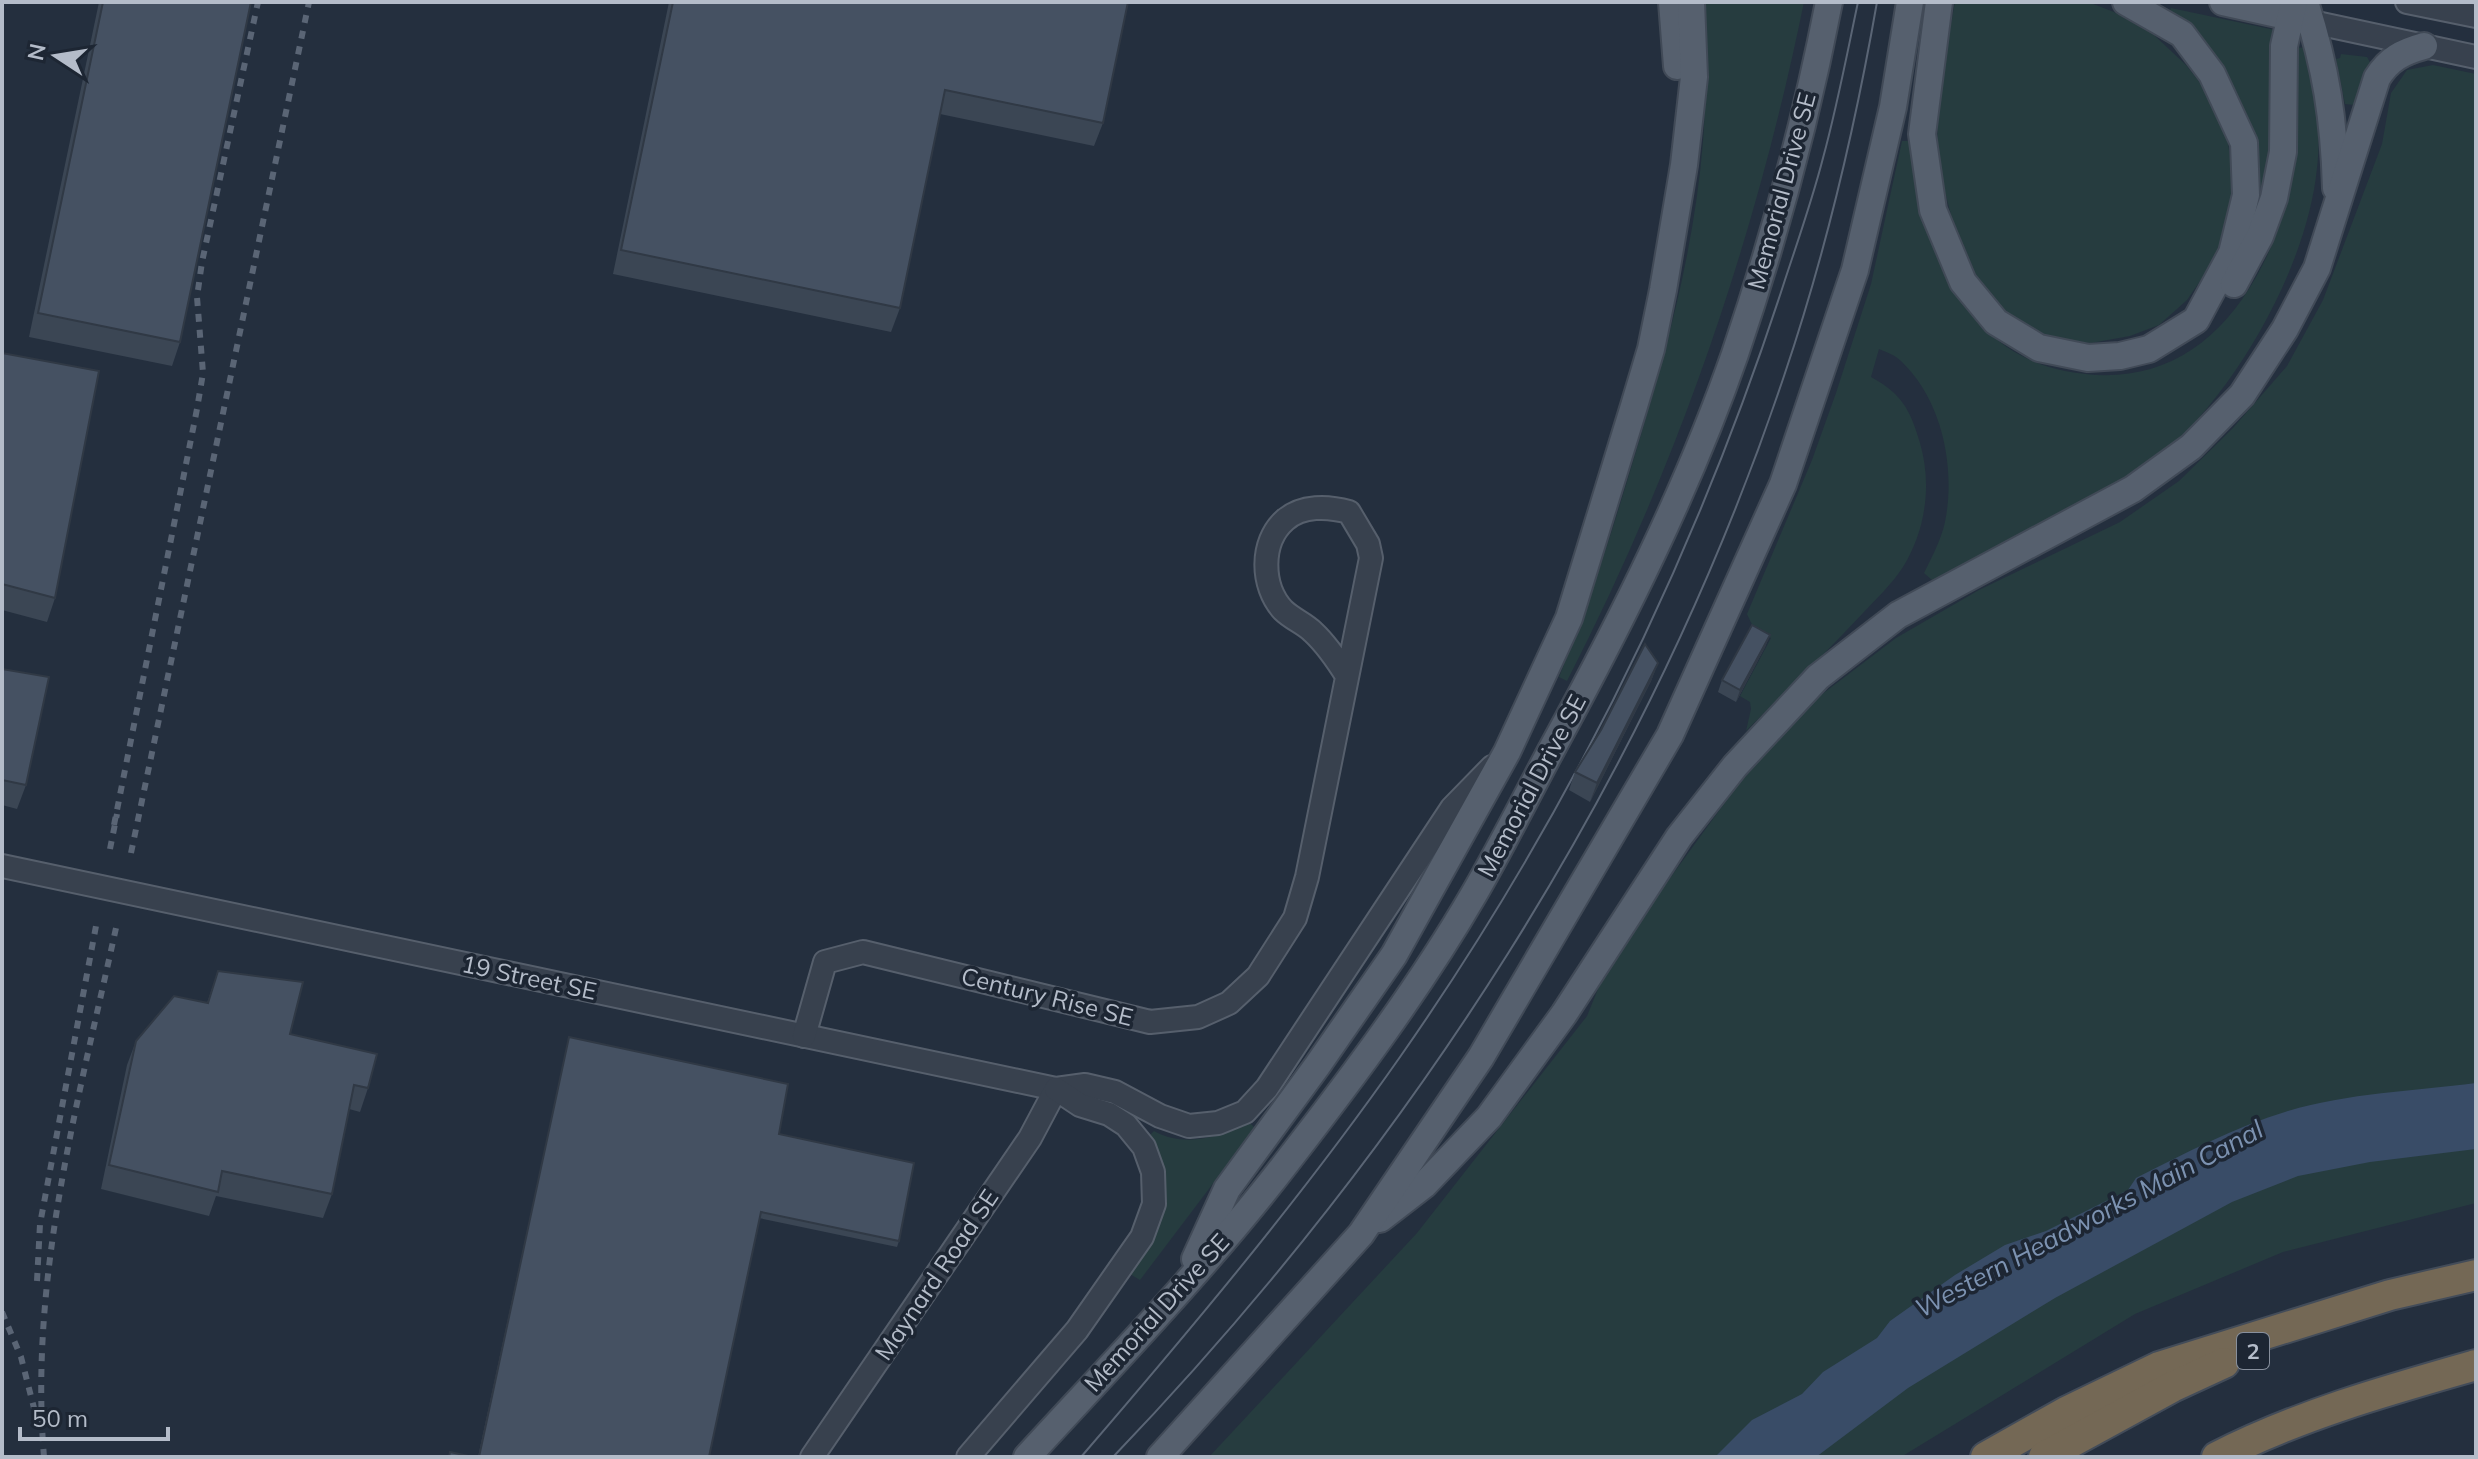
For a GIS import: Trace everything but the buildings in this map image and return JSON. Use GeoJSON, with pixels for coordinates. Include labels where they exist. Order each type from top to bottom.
{"type":"FeatureCollection","features":[{"type":"Feature","properties":{"kind":"highway"},"geometry":{"type":"LineString","coordinates":[[1986,1457],[2066,1412],[2159,1367],[2390,1295],[2476,1276]]}},
{"type":"Feature","properties":{"kind":"highway","name":"2"},"geometry":{"type":"LineString","coordinates":[[2044,1457],[2086,1432],[2217,1366],[2280,1341],[2476,1276]]}},
{"type":"Feature","properties":{"kind":"highway"},"geometry":{"type":"LineString","coordinates":[[2217,1457],[2376,1393],[2476,1365]]}},
{"type":"Feature","properties":{"kind":"highway"},"geometry":{"type":"LineString","coordinates":[[2376,1393],[2476,1382]]}},
{"type":"Feature","properties":{"kind":"main road"},"geometry":{"type":"LineString","coordinates":[[1672,2],[1684,165]]}},
{"type":"Feature","properties":{"kind":"main road"},"geometry":{"type":"LineString","coordinates":[[1184,1284],[1227,1189],[1394,955],[1507,752],[1569,618],[1651,349],[1684,165],[1694,77],[1691,2]]}},
{"type":"Feature","properties":{"kind":"main road","name":"Memorial Drive SE"},"geometry":{"type":"LineString","coordinates":[[1027,1457],[1184,1284],[1287,1163],[1403,1004],[1473,896],[1600,661],[1687,475],[1734,357],[1769,249],[1829,2]]}},
{"type":"Feature","properties":{"kind":"main road"},"geometry":{"type":"LineString","coordinates":[[1160,1457],[1361,1234],[1481,1057],[1670,735],[1777,498],[1855,270],[1893,107],[1910,2]]}},
{"type":"Feature","properties":{"kind":"main road"},"geometry":{"type":"LineString","coordinates":[[1939,2],[1922,134],[1933,210],[1963,282],[1996,322],[2039,348],[2088,358],[2120,356],[2149,349],[2196,320],[2236,282],[2260,236],[2274,198],[2283,152],[2284,46],[2300,11]]}},
{"type":"Feature","properties":{"kind":"main road"},"geometry":{"type":"LineString","coordinates":[[2126,2],[2182,34],[2212,74],[2244,143],[2246,195],[2232,253],[2196,320]]}},
{"type":"Feature","properties":{"kind":"main road"},"geometry":{"type":"LineString","coordinates":[[2223,2],[2300,11]]}},
{"type":"Feature","properties":{"kind":"main road"},"geometry":{"type":"LineString","coordinates":[[2300,11],[2323,61],[2335,128],[2337,208]]}},
{"type":"Feature","properties":{"kind":"main road"},"geometry":{"type":"LineString","coordinates":[[1361,1234],[1424,1185],[1489,1117],[1564,1014],[1679,837],[1735,766],[1818,677],[1898,615],[2133,489],[2191,447],[2242,395],[2285,329],[2317,268],[2377,78],[2385,65],[2403,51],[2424,46]]}},
{"type":"Feature","properties":{"kind":"street"},"geometry":{"type":"LineString","coordinates":[[2407,2],[2476,16]]}},
{"type":"Feature","properties":{"kind":"street"},"geometry":{"type":"LineString","coordinates":[[2300,11],[2424,46],[2476,57]]}},
{"type":"Feature","properties":{"kind":"street","name":"Century Rise SE"},"geometry":{"type":"LineString","coordinates":[[804,1036],[825,962],[863,952],[1150,1022],[1198,1017],[1229,1003],[1258,976],[1295,918],[1307,877],[1371,558],[1368,544],[1349,512],[1333,507],[1293,514],[1279,525],[1264,564],[1271,590],[1283,610],[1311,630],[1330,650],[1347,676]]}},
{"type":"Feature","properties":{"kind":"street"},"geometry":{"type":"LineString","coordinates":[[1056,1089],[1085,1085],[1115,1092],[1160,1116],[1189,1126],[1218,1123],[1245,1112],[1267,1088],[1452,808],[1507,752]]}},
{"type":"Feature","properties":{"kind":"street","name":"19 Street SE"},"geometry":{"type":"LineString","coordinates":[[2,866],[1056,1089]]}},
{"type":"Feature","properties":{"kind":"street"},"geometry":{"type":"LineString","coordinates":[[968,1457],[1077,1330],[1142,1237],[1154,1204],[1153,1172],[1144,1147],[1126,1125],[1109,1114],[1080,1105],[1056,1089]]}},
{"type":"Feature","properties":{"kind":"street","name":"Maynard Road SE"},"geometry":{"type":"LineString","coordinates":[[812,1457],[1030,1138],[1056,1089]]}},
{"type":"Feature","properties":{"kind":"green space"},"geometry":{"type":"Polygon","coordinates":[[[1702,2],[1804,2],[1762,178],[1709,350],[1644,518],[1567,681],[1559,677],[1591,592],[1628,477],[1669,335],[1687,258],[1704,124],[1702,2]]]}},
{"type":"Feature","properties":{"kind":"green space"},"geometry":{"type":"Polygon","coordinates":[[[1955,2],[2088,2],[2114,12],[2154,35],[2186,65],[2209,94],[2227,136],[2233,177],[2232,207],[2221,246],[2205,274],[2187,300],[2159,325],[2130,336],[2091,343],[2044,337],[2007,317],[1976,275],[1951,215],[1937,161],[1938,95],[1955,2]]]}},
{"type":"Feature","properties":{"kind":"green space"},"geometry":{"type":"Polygon","coordinates":[[[2171,8],[2275,30],[2269,168],[2265,187],[2255,185],[2254,166],[2166,18],[2171,8]]]}},
{"type":"Feature","properties":{"kind":"green space"},"geometry":{"type":"Polygon","coordinates":[[[2295,47],[2305,48],[2318,122],[2317,168],[2310,208],[2298,249],[2259,333],[2207,409],[2177,441],[2133,476],[1933,581],[1924,573],[1945,522],[1949,479],[1947,457],[1936,415],[1927,395],[1899,359],[1879,349],[1871,377],[1903,404],[1924,459],[1925,506],[1917,538],[1903,567],[1889,585],[1746,731],[1750,702],[1740,696],[1771,638],[1754,629],[1747,614],[1812,460],[1836,393],[1871,284],[1902,141],[1912,141],[1922,207],[1942,269],[1965,307],[1985,330],[2022,356],[2065,371],[2096,375],[2152,369],[2200,344],[2220,326],[2256,277],[2270,249],[2287,203],[2293,172],[2298,65],[2293,61],[2295,47]]]}},
{"type":"Feature","properties":{"kind":"green space"},"geometry":{"type":"Polygon","coordinates":[[[2341,54],[2367,57],[2371,64],[2355,105],[2345,104],[2336,59],[2341,54]]]}},
{"type":"Feature","properties":{"kind":"green space"},"geometry":{"type":"Polygon","coordinates":[[[2433,65],[2476,74],[2476,1203],[2283,1252],[2135,1314],[1901,1457],[1209,1457],[1417,1233],[1587,1016],[1609,962],[1734,790],[1821,695],[1896,638],[1979,590],[2120,522],[2179,481],[2233,428],[2287,366],[2323,300],[2382,144],[2391,93],[2407,70],[2433,65]]]}},
{"type":"Feature","properties":{"kind":"green space"},"geometry":{"type":"Polygon","coordinates":[[[1250,1123],[1255,1128],[1140,1280],[1130,1274],[1150,1241],[1163,1208],[1164,1173],[1149,1136],[1154,1131],[1178,1139],[1202,1139],[1250,1123]]]}},
{"type":"Feature","properties":{"kind":"water","name":"Western Headworks Main Canal"},"geometry":{"type":"Polygon","coordinates":[[[2476,1083],[2476,1149],[2370,1162],[2298,1176],[2232,1202],[2055,1298],[1908,1388],[1816,1457],[1715,1457],[1752,1420],[1802,1394],[1823,1372],[1877,1338],[1890,1321],[1955,1275],[2005,1245],[2046,1231],[2128,1190],[2136,1178],[2192,1150],[2248,1125],[2311,1105],[2358,1096],[2476,1083]]]}},
{"type":"Feature","properties":{"kind":"tram line"},"geometry":{"type":"LineString","coordinates":[[1081,1457],[1245,1261],[1363,1109],[1460,967],[1517,876],[1570,782],[1666,588],[1748,388],[1819,174],[1858,2]]}},
{"type":"Feature","properties":{"kind":"tram line"},"geometry":{"type":"LineString","coordinates":[[1113,1457],[1221,1339],[1323,1215],[1419,1087],[1508,953],[1590,815],[1663,673],[1728,526],[1784,376],[1838,191],[1877,2]]}},
{"type":"Feature","properties":{"kind":"railway"},"geometry":{"type":"LineString","coordinates":[[114,825],[203,373],[197,297],[202,262],[258,2]]}},
{"type":"Feature","properties":{"kind":"railway"},"geometry":{"type":"LineString","coordinates":[[131,853],[309,2]]}},
{"type":"Feature","properties":{"kind":"railway"},"geometry":{"type":"LineString","coordinates":[[110,849],[117,814]]}},
{"type":"Feature","properties":{"kind":"railway"},"geometry":{"type":"LineString","coordinates":[[37,1281],[40,1224],[96,926]]}},
{"type":"Feature","properties":{"kind":"railway"},"geometry":{"type":"LineString","coordinates":[[44,1457],[41,1390],[50,1257],[73,1125],[116,928]]}},
{"type":"Feature","properties":{"kind":"railway"},"geometry":{"type":"LineString","coordinates":[[2,1312],[21,1357],[34,1408]]}}]}
